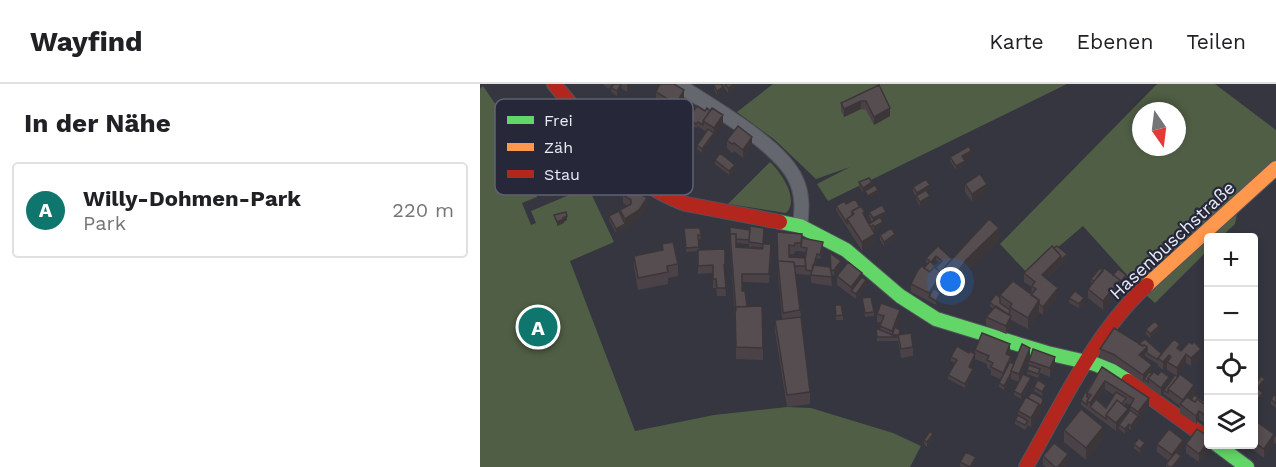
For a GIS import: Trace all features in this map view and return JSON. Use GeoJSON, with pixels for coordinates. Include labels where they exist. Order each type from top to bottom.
{"type":"FeatureCollection","features":[{"type":"Feature","properties":{"kind":"street"},"geometry":{"type":"LineString","coordinates":[[554,84],[567,99]]}},
{"type":"Feature","properties":{"kind":"street"},"geometry":{"type":"LineString","coordinates":[[677,84],[718,110],[767,146],[790,169],[797,181],[802,204],[800,226]]}},
{"type":"Feature","properties":{"kind":"street","name":"Hasenbuschstraße"},"geometry":{"type":"LineString","coordinates":[[1026,467],[1087,362],[1111,325],[1135,296],[1276,168]]}},
{"type":"Feature","properties":{"kind":"street"},"geometry":{"type":"LineString","coordinates":[[665,195],[686,204],[800,226],[846,250],[900,296],[936,319],[1112,371],[1204,436]]}},
{"type":"Feature","properties":{"kind":"street"},"geometry":{"type":"LineString","coordinates":[[1223,449],[1247,467]]}},
{"type":"Feature","properties":{"kind":"green space"},"geometry":{"type":"Polygon","coordinates":[[[773,84],[1067,84],[828,201],[817,184],[850,167],[816,179],[775,140],[737,112],[773,84]]]}},
{"type":"Feature","properties":{"kind":"green space"},"geometry":{"type":"Polygon","coordinates":[[[1157,84],[1215,84],[1276,130],[1276,162],[1136,285],[1083,226],[1050,254],[1030,276],[1000,244],[1132,109],[1132,156],[1186,156],[1186,102],[1139,102],[1157,84]]]}},
{"type":"Feature","properties":{"kind":"green space"},"geometry":{"type":"Polygon","coordinates":[[[483,86],[495,103],[495,195],[536,195],[537,197],[522,203],[531,225],[536,223],[531,211],[569,195],[592,195],[614,242],[570,261],[635,431],[714,415],[787,407],[811,408],[893,433],[921,446],[910,467],[480,467],[480,89],[483,86]]]}},
{"type":"Feature","properties":{"kind":"green space"},"geometry":{"type":"Polygon","coordinates":[[[770,162],[784,179],[790,194],[790,207],[786,213],[728,204],[770,162]]]}},
{"type":"Feature","properties":{"kind":"green space"},"geometry":{"type":"Polygon","coordinates":[[[1237,214],[1235,224],[1225,233],[1215,233],[1237,214]]]}},
{"type":"Feature","properties":{"kind":"green space"},"geometry":{"type":"Polygon","coordinates":[[[1204,242],[1204,254],[1155,303],[1145,294],[1204,242]]]}},
{"type":"Feature","properties":{"kind":"building"},"geometry":{"type":"Polygon","coordinates":[[[614,84],[621,84],[617,91],[611,88],[614,84]]]}},
{"type":"Feature","properties":{"kind":"building"},"geometry":{"type":"Polygon","coordinates":[[[660,84],[674,84],[684,90],[679,99],[668,99],[656,92],[660,84]]]}},
{"type":"Feature","properties":{"kind":"building"},"geometry":{"type":"Polygon","coordinates":[[[715,84],[721,84],[723,87],[717,91],[715,84]]]}},
{"type":"Feature","properties":{"kind":"building"},"geometry":{"type":"Polygon","coordinates":[[[879,85],[890,108],[874,117],[866,101],[844,109],[841,103],[879,85]]]}},
{"type":"Feature","properties":{"kind":"building"},"geometry":{"type":"Polygon","coordinates":[[[697,106],[710,111],[703,125],[693,122],[693,112],[697,106]]]}},
{"type":"Feature","properties":{"kind":"building"},"geometry":{"type":"Polygon","coordinates":[[[712,108],[723,115],[714,128],[703,121],[712,108]]]}},
{"type":"Feature","properties":{"kind":"building"},"geometry":{"type":"Polygon","coordinates":[[[738,126],[752,137],[743,150],[727,140],[738,126]]]}},
{"type":"Feature","properties":{"kind":"building"},"geometry":{"type":"Polygon","coordinates":[[[708,129],[714,133],[702,149],[697,145],[708,129]]]}},
{"type":"Feature","properties":{"kind":"building"},"geometry":{"type":"Polygon","coordinates":[[[969,146],[971,151],[962,156],[965,161],[956,166],[950,157],[969,146]]]}},
{"type":"Feature","properties":{"kind":"building"},"geometry":{"type":"Polygon","coordinates":[[[720,153],[735,165],[729,171],[715,160],[720,153]]]}},
{"type":"Feature","properties":{"kind":"building"},"geometry":{"type":"Polygon","coordinates":[[[980,174],[987,184],[972,194],[965,184],[980,174]]]}},
{"type":"Feature","properties":{"kind":"building"},"geometry":{"type":"Polygon","coordinates":[[[869,178],[872,182],[863,188],[859,182],[869,178]]]}},
{"type":"Feature","properties":{"kind":"building"},"geometry":{"type":"Polygon","coordinates":[[[926,179],[930,185],[917,193],[913,187],[926,179]]]}},
{"type":"Feature","properties":{"kind":"building"},"geometry":{"type":"Polygon","coordinates":[[[875,185],[878,190],[868,196],[865,191],[875,185]]]}},
{"type":"Feature","properties":{"kind":"building"},"geometry":{"type":"Polygon","coordinates":[[[926,190],[930,196],[920,202],[916,196],[926,190]]]}},
{"type":"Feature","properties":{"kind":"building"},"geometry":{"type":"Polygon","coordinates":[[[623,195],[642,195],[647,198],[639,210],[625,219],[620,210],[631,204],[631,200],[623,195]]]}},
{"type":"Feature","properties":{"kind":"building"},"geometry":{"type":"Polygon","coordinates":[[[855,199],[860,207],[852,211],[847,223],[836,206],[844,201],[846,204],[855,199]]]}},
{"type":"Feature","properties":{"kind":"building"},"geometry":{"type":"Polygon","coordinates":[[[882,205],[886,212],[873,218],[869,212],[882,205]]]}},
{"type":"Feature","properties":{"kind":"building"},"geometry":{"type":"Polygon","coordinates":[[[861,206],[875,234],[862,242],[847,219],[854,214],[852,211],[861,206]]]}},
{"type":"Feature","properties":{"kind":"building"},"geometry":{"type":"Polygon","coordinates":[[[619,211],[625,224],[616,229],[609,216],[619,211]]]}},
{"type":"Feature","properties":{"kind":"building"},"geometry":{"type":"Polygon","coordinates":[[[566,212],[567,216],[557,222],[554,215],[566,212]]]}},
{"type":"Feature","properties":{"kind":"building"},"geometry":{"type":"Polygon","coordinates":[[[880,217],[883,222],[871,227],[869,224],[880,217]]]}},
{"type":"Feature","properties":{"kind":"building"},"geometry":{"type":"Polygon","coordinates":[[[989,219],[999,228],[966,260],[954,277],[942,270],[989,219]]]}},
{"type":"Feature","properties":{"kind":"building"},"geometry":{"type":"Polygon","coordinates":[[[750,226],[764,228],[763,244],[749,242],[750,226]]]}},
{"type":"Feature","properties":{"kind":"building"},"geometry":{"type":"Polygon","coordinates":[[[730,227],[750,230],[749,240],[736,239],[736,234],[730,234],[730,227]]]}},
{"type":"Feature","properties":{"kind":"building"},"geometry":{"type":"Polygon","coordinates":[[[684,228],[700,228],[699,247],[686,248],[684,228]]]}},
{"type":"Feature","properties":{"kind":"building"},"geometry":{"type":"Polygon","coordinates":[[[891,228],[895,234],[884,242],[880,235],[891,228]]]}},
{"type":"Feature","properties":{"kind":"building"},"geometry":{"type":"Polygon","coordinates":[[[777,232],[802,234],[801,243],[795,243],[794,246],[789,245],[789,257],[805,258],[806,266],[795,266],[794,262],[778,261],[778,265],[777,232]]]}},
{"type":"Feature","properties":{"kind":"building"},"geometry":{"type":"Polygon","coordinates":[[[730,234],[736,234],[736,247],[762,249],[763,244],[771,244],[769,274],[742,274],[742,291],[745,291],[747,307],[736,307],[730,234]]]}},
{"type":"Feature","properties":{"kind":"building"},"geometry":{"type":"Polygon","coordinates":[[[802,238],[823,242],[820,255],[817,254],[812,271],[806,270],[807,248],[801,247],[802,238]]]}},
{"type":"Feature","properties":{"kind":"building"},"geometry":{"type":"Polygon","coordinates":[[[673,242],[678,264],[667,266],[668,272],[638,278],[634,256],[663,250],[662,244],[673,242]]]}},
{"type":"Feature","properties":{"kind":"building"},"geometry":{"type":"Polygon","coordinates":[[[938,246],[952,259],[942,273],[934,267],[930,272],[924,268],[930,261],[926,258],[938,246]],[[936,256],[931,262],[936,267],[942,261],[936,256]]]}},
{"type":"Feature","properties":{"kind":"building"},"geometry":{"type":"Polygon","coordinates":[[[1052,246],[1061,256],[1042,275],[1058,288],[1043,307],[1039,304],[1039,300],[1031,295],[1036,289],[1032,286],[1035,282],[1024,273],[1052,246]]]}},
{"type":"Feature","properties":{"kind":"building"},"geometry":{"type":"Polygon","coordinates":[[[1057,246],[1067,254],[1061,260],[1061,256],[1054,248],[1057,246]]]}},
{"type":"Feature","properties":{"kind":"building"},"geometry":{"type":"Polygon","coordinates":[[[725,249],[726,288],[717,288],[716,279],[713,279],[713,265],[698,266],[698,250],[725,249]]]}},
{"type":"Feature","properties":{"kind":"building"},"geometry":{"type":"Polygon","coordinates":[[[830,253],[841,261],[831,271],[830,253]]]}},
{"type":"Feature","properties":{"kind":"building"},"geometry":{"type":"Polygon","coordinates":[[[778,261],[794,262],[800,310],[783,313],[778,261]]]}},
{"type":"Feature","properties":{"kind":"building"},"geometry":{"type":"Polygon","coordinates":[[[848,262],[862,273],[851,287],[837,276],[848,262]]]}},
{"type":"Feature","properties":{"kind":"building"},"geometry":{"type":"Polygon","coordinates":[[[813,265],[830,267],[832,277],[811,275],[813,265]]]}},
{"type":"Feature","properties":{"kind":"building"},"geometry":{"type":"Polygon","coordinates":[[[922,266],[930,272],[934,267],[942,273],[929,293],[911,284],[922,266]]]}},
{"type":"Feature","properties":{"kind":"building"},"geometry":{"type":"Polygon","coordinates":[[[1100,268],[1103,271],[1094,281],[1091,279],[1100,268]]]}},
{"type":"Feature","properties":{"kind":"building"},"geometry":{"type":"Polygon","coordinates":[[[1104,268],[1120,280],[1103,301],[1088,289],[1104,268]]]}},
{"type":"Feature","properties":{"kind":"building"},"geometry":{"type":"Polygon","coordinates":[[[1118,269],[1126,275],[1120,283],[1120,280],[1113,275],[1118,269]]]}},
{"type":"Feature","properties":{"kind":"building"},"geometry":{"type":"Polygon","coordinates":[[[862,277],[866,280],[856,294],[851,291],[862,277]]]}},
{"type":"Feature","properties":{"kind":"building"},"geometry":{"type":"Polygon","coordinates":[[[1013,281],[1039,300],[1028,318],[1010,307],[1012,304],[1000,295],[1013,281]]]}},
{"type":"Feature","properties":{"kind":"building"},"geometry":{"type":"Polygon","coordinates":[[[934,288],[940,293],[936,301],[929,297],[934,288]]]}},
{"type":"Feature","properties":{"kind":"building"},"geometry":{"type":"Polygon","coordinates":[[[1075,291],[1084,298],[1079,304],[1069,298],[1075,291]]]}},
{"type":"Feature","properties":{"kind":"building"},"geometry":{"type":"Polygon","coordinates":[[[996,294],[1000,298],[1000,303],[1010,310],[1009,315],[990,302],[996,294]]]}},
{"type":"Feature","properties":{"kind":"building"},"geometry":{"type":"Polygon","coordinates":[[[871,297],[874,312],[865,313],[862,298],[871,297]]]}},
{"type":"Feature","properties":{"kind":"building"},"geometry":{"type":"Polygon","coordinates":[[[881,303],[900,310],[892,331],[880,326],[884,316],[877,314],[881,303]]]}},
{"type":"Feature","properties":{"kind":"building"},"geometry":{"type":"Polygon","coordinates":[[[835,305],[841,305],[843,315],[836,316],[835,305]]]}},
{"type":"Feature","properties":{"kind":"building"},"geometry":{"type":"Polygon","coordinates":[[[762,306],[763,348],[736,347],[735,307],[762,306]]]}},
{"type":"Feature","properties":{"kind":"building"},"geometry":{"type":"Polygon","coordinates":[[[996,306],[1011,316],[1006,326],[986,317],[996,306]]]}},
{"type":"Feature","properties":{"kind":"building"},"geometry":{"type":"Polygon","coordinates":[[[801,317],[810,392],[787,395],[775,320],[801,317]]]}},
{"type":"Feature","properties":{"kind":"building"},"geometry":{"type":"Polygon","coordinates":[[[1155,321],[1159,326],[1150,334],[1146,329],[1155,321]]]}},
{"type":"Feature","properties":{"kind":"building"},"geometry":{"type":"Polygon","coordinates":[[[895,327],[900,330],[899,335],[893,335],[898,337],[877,337],[876,328],[892,335],[895,327]]]}},
{"type":"Feature","properties":{"kind":"building"},"geometry":{"type":"Polygon","coordinates":[[[1114,328],[1147,347],[1139,355],[1152,365],[1143,375],[1113,354],[1100,349],[1114,328]]]}},
{"type":"Feature","properties":{"kind":"building"},"geometry":{"type":"Polygon","coordinates":[[[911,333],[913,347],[901,349],[898,335],[911,333]]]}},
{"type":"Feature","properties":{"kind":"building"},"geometry":{"type":"Polygon","coordinates":[[[982,333],[1010,344],[1006,354],[1011,356],[1003,373],[991,367],[993,363],[987,360],[989,356],[975,350],[982,333]]]}},
{"type":"Feature","properties":{"kind":"building"},"geometry":{"type":"Polygon","coordinates":[[[1145,339],[1162,354],[1158,360],[1145,352],[1147,347],[1139,344],[1145,339]]]}},
{"type":"Feature","properties":{"kind":"building"},"geometry":{"type":"Polygon","coordinates":[[[1174,339],[1180,344],[1177,348],[1181,351],[1189,342],[1192,344],[1194,342],[1201,349],[1191,358],[1186,354],[1177,368],[1167,362],[1171,357],[1169,355],[1163,362],[1158,358],[1174,339]]]}},
{"type":"Feature","properties":{"kind":"building"},"geometry":{"type":"Polygon","coordinates":[[[1022,344],[1030,348],[1019,374],[1011,371],[1022,344]]]}},
{"type":"Feature","properties":{"kind":"building"},"geometry":{"type":"Polygon","coordinates":[[[957,346],[975,354],[969,367],[973,369],[965,384],[948,375],[957,360],[951,357],[957,346]]]}},
{"type":"Feature","properties":{"kind":"building"},"geometry":{"type":"Polygon","coordinates":[[[1033,349],[1055,357],[1050,368],[1029,361],[1033,349]]]}},
{"type":"Feature","properties":{"kind":"building"},"geometry":{"type":"Polygon","coordinates":[[[1010,362],[1014,364],[1004,386],[999,383],[1010,362]]]}},
{"type":"Feature","properties":{"kind":"building"},"geometry":{"type":"Polygon","coordinates":[[[1029,365],[1040,369],[1038,374],[1027,370],[1029,365]]]}},
{"type":"Feature","properties":{"kind":"building"},"geometry":{"type":"Polygon","coordinates":[[[1102,367],[1149,398],[1138,412],[1130,406],[1134,399],[1105,381],[1090,403],[1087,401],[1091,395],[1087,393],[1102,367]]]}},
{"type":"Feature","properties":{"kind":"building"},"geometry":{"type":"Polygon","coordinates":[[[1161,371],[1169,377],[1161,388],[1148,378],[1154,372],[1158,375],[1161,371]]]}},
{"type":"Feature","properties":{"kind":"building"},"geometry":{"type":"Polygon","coordinates":[[[1149,372],[1152,374],[1148,382],[1144,379],[1149,372]]]}},
{"type":"Feature","properties":{"kind":"building"},"geometry":{"type":"Polygon","coordinates":[[[1023,374],[1031,378],[1021,395],[1014,391],[1023,374]]]}},
{"type":"Feature","properties":{"kind":"building"},"geometry":{"type":"Polygon","coordinates":[[[1180,374],[1194,385],[1183,400],[1168,389],[1180,374]]]}},
{"type":"Feature","properties":{"kind":"building"},"geometry":{"type":"Polygon","coordinates":[[[1175,375],[1178,377],[1168,389],[1168,393],[1164,390],[1175,375]]]}},
{"type":"Feature","properties":{"kind":"building"},"geometry":{"type":"Polygon","coordinates":[[[1261,376],[1265,379],[1258,387],[1261,376]]]}},
{"type":"Feature","properties":{"kind":"building"},"geometry":{"type":"Polygon","coordinates":[[[1038,380],[1046,385],[1042,392],[1034,387],[1038,380]]]}},
{"type":"Feature","properties":{"kind":"building"},"geometry":{"type":"Polygon","coordinates":[[[1258,389],[1263,393],[1258,399],[1258,389]]]}},
{"type":"Feature","properties":{"kind":"building"},"geometry":{"type":"Polygon","coordinates":[[[1086,391],[1089,398],[1087,405],[1081,400],[1086,391]]]}},
{"type":"Feature","properties":{"kind":"building"},"geometry":{"type":"Polygon","coordinates":[[[1116,392],[1126,398],[1122,404],[1117,400],[1106,415],[1106,419],[1090,407],[1096,399],[1106,408],[1116,392]]]}},
{"type":"Feature","properties":{"kind":"building"},"geometry":{"type":"Polygon","coordinates":[[[1033,393],[1042,398],[1043,401],[1039,408],[1039,404],[1028,398],[1033,393]]]}},
{"type":"Feature","properties":{"kind":"building"},"geometry":{"type":"Polygon","coordinates":[[[1276,393],[1276,404],[1271,399],[1276,393]]]}},
{"type":"Feature","properties":{"kind":"building"},"geometry":{"type":"Polygon","coordinates":[[[1194,395],[1204,404],[1197,399],[1195,402],[1191,400],[1194,395]]]}},
{"type":"Feature","properties":{"kind":"building"},"geometry":{"type":"Polygon","coordinates":[[[1026,397],[1039,404],[1031,418],[1018,411],[1026,397]]]}},
{"type":"Feature","properties":{"kind":"building"},"geometry":{"type":"Polygon","coordinates":[[[1187,397],[1195,402],[1197,399],[1204,404],[1204,414],[1199,411],[1196,416],[1180,404],[1187,397]]]}},
{"type":"Feature","properties":{"kind":"building"},"geometry":{"type":"Polygon","coordinates":[[[1117,400],[1128,409],[1116,423],[1106,415],[1117,400]]]}},
{"type":"Feature","properties":{"kind":"building"},"geometry":{"type":"Polygon","coordinates":[[[1081,409],[1103,427],[1086,448],[1064,430],[1081,409]]]}},
{"type":"Feature","properties":{"kind":"building"},"geometry":{"type":"Polygon","coordinates":[[[1130,410],[1138,416],[1131,426],[1129,424],[1125,429],[1119,425],[1130,410]]]}},
{"type":"Feature","properties":{"kind":"building"},"geometry":{"type":"Polygon","coordinates":[[[1018,415],[1028,421],[1025,425],[1015,420],[1018,415]]]}},
{"type":"Feature","properties":{"kind":"building"},"geometry":{"type":"Polygon","coordinates":[[[1258,423],[1274,434],[1264,449],[1258,445],[1258,423]]]}},
{"type":"Feature","properties":{"kind":"building"},"geometry":{"type":"Polygon","coordinates":[[[1169,429],[1183,440],[1172,455],[1157,444],[1169,429]]]}},
{"type":"Feature","properties":{"kind":"building"},"geometry":{"type":"Polygon","coordinates":[[[1197,429],[1204,434],[1204,448],[1199,454],[1186,444],[1197,429]]]}},
{"type":"Feature","properties":{"kind":"building"},"geometry":{"type":"Polygon","coordinates":[[[930,431],[933,434],[927,442],[924,440],[930,431]]]}},
{"type":"Feature","properties":{"kind":"building"},"geometry":{"type":"Polygon","coordinates":[[[1139,438],[1145,443],[1140,449],[1134,444],[1139,438]]]}},
{"type":"Feature","properties":{"kind":"building"},"geometry":{"type":"Polygon","coordinates":[[[1054,443],[1068,454],[1058,467],[1043,456],[1054,443]]]}},
{"type":"Feature","properties":{"kind":"building"},"geometry":{"type":"Polygon","coordinates":[[[966,452],[976,457],[970,467],[960,462],[966,452]]]}},
{"type":"Feature","properties":{"kind":"building"},"geometry":{"type":"Polygon","coordinates":[[[1176,452],[1181,456],[1172,467],[1169,467],[1166,464],[1176,452]]]}},
{"type":"Feature","properties":{"kind":"traffic: fast"},"geometry":{"type":"LineString","coordinates":[[780,222],[800,226],[846,250],[900,296],[936,319],[1047,353],[1095,364],[1128,381]]}},
{"type":"Feature","properties":{"kind":"traffic: fast"},"geometry":{"type":"LineString","coordinates":[[1223,449],[1247,467]]}},
{"type":"Feature","properties":{"kind":"traffic: slow"},"geometry":{"type":"LineString","coordinates":[[1147,285],[1276,168]]}},
{"type":"Feature","properties":{"kind":"traffic: jam"},"geometry":{"type":"LineString","coordinates":[[554,84],[567,99]]}},
{"type":"Feature","properties":{"kind":"traffic: jam"},"geometry":{"type":"LineString","coordinates":[[664,195],[686,204],[780,222]]}},
{"type":"Feature","properties":{"kind":"traffic: jam"},"geometry":{"type":"LineString","coordinates":[[1026,467],[1095,347],[1128,304],[1147,285]]}},
{"type":"Feature","properties":{"kind":"traffic: jam"},"geometry":{"type":"LineString","coordinates":[[1128,381],[1204,436]]}},
{"type":"Feature","properties":{"kind":"place","name":"Willy-Dohmen-Park"},"geometry":{"type":"Point","coordinates":[538,327]}}]}
